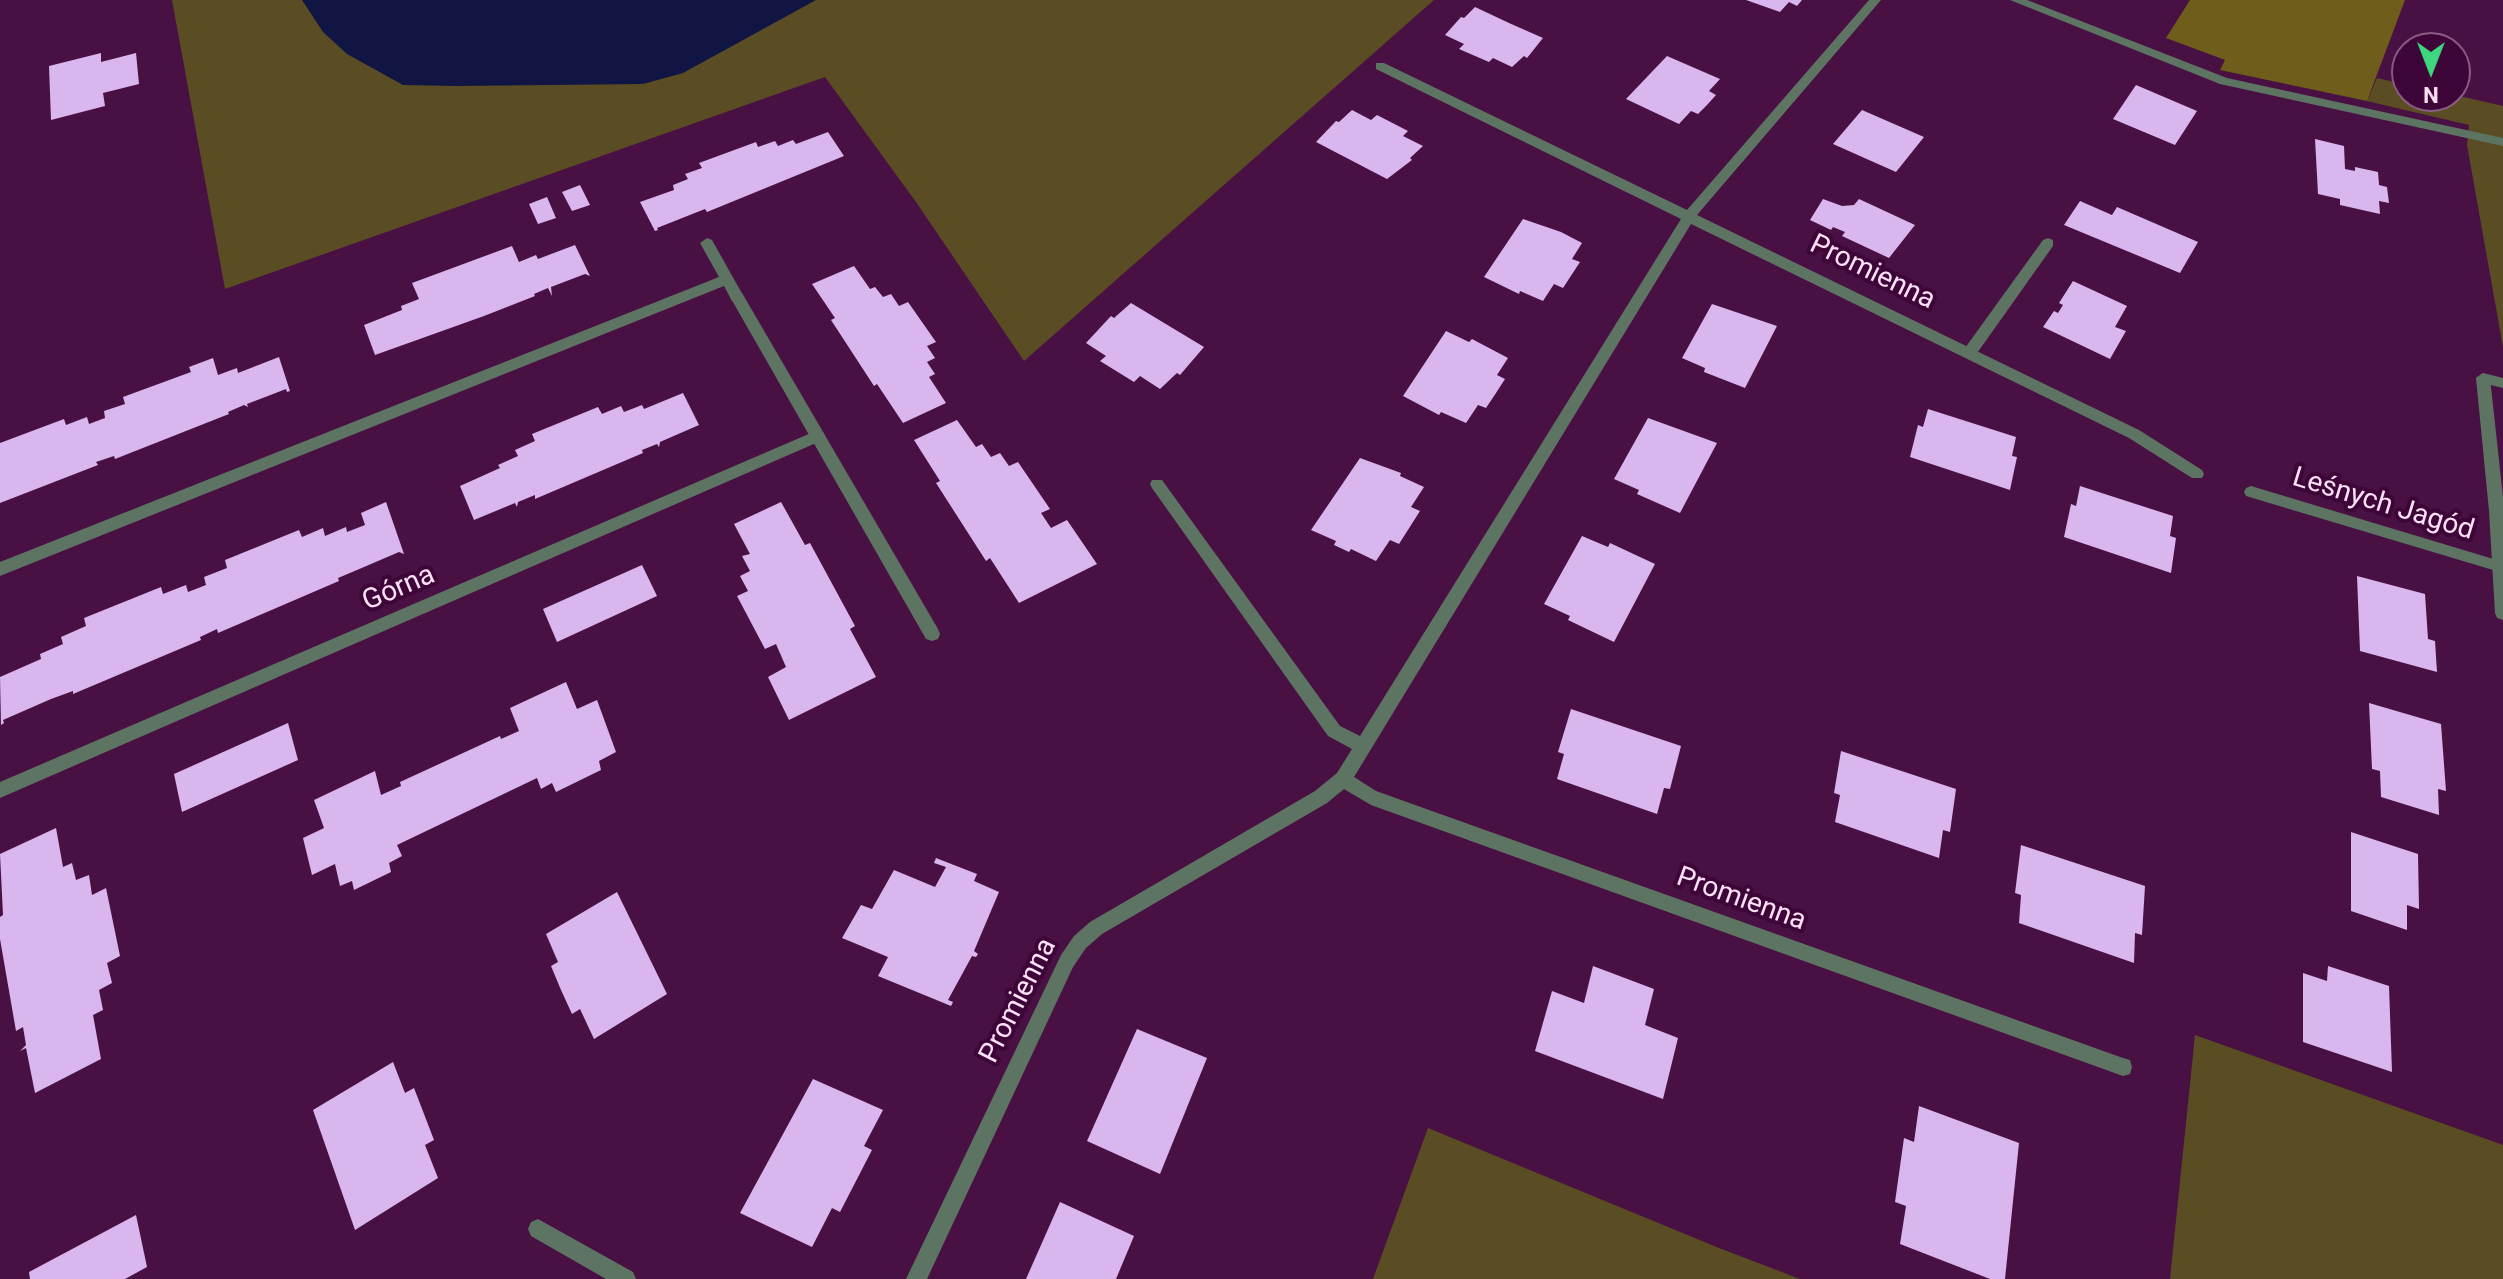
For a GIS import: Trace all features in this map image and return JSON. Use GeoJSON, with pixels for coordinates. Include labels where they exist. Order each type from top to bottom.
{"type":"FeatureCollection","features":[{"type":"Feature","properties":{"kind":"street","name":"Promienna"},"geometry":{"type":"LineString","coordinates":[[916,1279],[1067,961],[1080,942],[1096,928],[1321,797],[1343,779],[1690,215],[1875,0]]}},
{"type":"Feature","properties":{"kind":"street"},"geometry":{"type":"LineString","coordinates":[[2016,0],[2224,81],[2503,142]]}},
{"type":"Feature","properties":{"kind":"street","name":"Promienna"},"geometry":{"type":"LineString","coordinates":[[1380,66],[1970,352],[2134,434],[2197,474]]}},
{"type":"Feature","properties":{"kind":"street"},"geometry":{"type":"LineString","coordinates":[[707,243],[932,634]]}},
{"type":"Feature","properties":{"kind":"street"},"geometry":{"type":"LineString","coordinates":[[1970,352],[2048,243]]}},
{"type":"Feature","properties":{"kind":"street"},"geometry":{"type":"LineString","coordinates":[[0,569],[727,279]]}},
{"type":"Feature","properties":{"kind":"street","name":"Leśnych Jagód"},"geometry":{"type":"LineString","coordinates":[[2503,383],[2483,378],[2497,511],[2503,613]]}},
{"type":"Feature","properties":{"kind":"street","name":"Górna"},"geometry":{"type":"LineString","coordinates":[[0,790],[818,436]]}},
{"type":"Feature","properties":{"kind":"street"},"geometry":{"type":"LineString","coordinates":[[1157,484],[1334,731],[1364,746]]}},
{"type":"Feature","properties":{"kind":"street","name":"Leśnych Jagód"},"geometry":{"type":"LineString","coordinates":[[2251,492],[2500,568]]}},
{"type":"Feature","properties":{"kind":"street","name":"Promienna"},"geometry":{"type":"LineString","coordinates":[[1343,779],[1371,797],[2123,1067]]}},
{"type":"Feature","properties":{"kind":"street"},"geometry":{"type":"LineString","coordinates":[[538,1229],[626,1279]]}},
{"type":"Feature","properties":{"kind":"shaded area"},"geometry":{"type":"Polygon","coordinates":[[[172,0],[1434,0],[1024,361],[916,202],[825,77],[225,289],[172,0]]]}},
{"type":"Feature","properties":{"kind":"shaded area"},"geometry":{"type":"Polygon","coordinates":[[[302,0],[816,0],[683,73],[643,84],[456,86],[403,85],[347,54],[323,32],[302,0]]]}},
{"type":"Feature","properties":{"kind":"shaded area"},"geometry":{"type":"Polygon","coordinates":[[[2190,0],[2405,0],[2367,101],[2220,70],[2225,60],[2166,38],[2190,0]]]}},
{"type":"Feature","properties":{"kind":"shaded area"},"geometry":{"type":"Polygon","coordinates":[[[2377,78],[2391,81],[2391,107],[2367,101],[2377,78]]]}},
{"type":"Feature","properties":{"kind":"shaded area"},"geometry":{"type":"Polygon","coordinates":[[[2471,99],[2503,106],[2503,347],[2467,145],[2469,125],[2414,112],[2471,112],[2471,99]]]}},
{"type":"Feature","properties":{"kind":"shaded area"},"geometry":{"type":"Polygon","coordinates":[[[2195,1035],[2503,1145],[2503,1279],[2170,1279],[2195,1035]]]}},
{"type":"Feature","properties":{"kind":"shaded area"},"geometry":{"type":"Polygon","coordinates":[[[1428,1128],[1719,1248],[1800,1279],[1373,1279],[1428,1128]]]}},
{"type":"Feature","properties":{"kind":"building"},"geometry":{"type":"Polygon","coordinates":[[[1746,0],[1802,0],[1797,6],[1789,2],[1780,12],[1746,0]]]}},
{"type":"Feature","properties":{"kind":"building"},"geometry":{"type":"Polygon","coordinates":[[[1475,7],[1543,38],[1527,58],[1524,56],[1512,67],[1493,58],[1489,62],[1459,49],[1464,44],[1445,35],[1475,7]]]}},
{"type":"Feature","properties":{"kind":"building"},"geometry":{"type":"Polygon","coordinates":[[[101,53],[101,62],[136,53],[139,84],[103,93],[105,106],[51,120],[49,66],[101,53]]]}},
{"type":"Feature","properties":{"kind":"building"},"geometry":{"type":"Polygon","coordinates":[[[1667,56],[1720,79],[1709,91],[1716,95],[1707,105],[1698,114],[1691,111],[1679,124],[1626,99],[1667,56]]]}},
{"type":"Feature","properties":{"kind":"building"},"geometry":{"type":"Polygon","coordinates":[[[2136,85],[2197,111],[2175,145],[2113,119],[2136,85]]]}},
{"type":"Feature","properties":{"kind":"building"},"geometry":{"type":"Polygon","coordinates":[[[1352,110],[1371,120],[1377,115],[1408,131],[1403,136],[1423,146],[1410,158],[1412,160],[1387,179],[1316,142],[1336,121],[1339,122],[1352,110]]]}},
{"type":"Feature","properties":{"kind":"building"},"geometry":{"type":"Polygon","coordinates":[[[1862,110],[1924,137],[1896,172],[1833,144],[1862,110]]]}},
{"type":"Feature","properties":{"kind":"building"},"geometry":{"type":"Polygon","coordinates":[[[828,132],[844,156],[707,212],[705,209],[655,231],[640,202],[674,190],[673,185],[688,179],[685,174],[702,168],[699,163],[756,142],[758,147],[775,141],[778,146],[793,140],[796,144],[828,132]]]}},
{"type":"Feature","properties":{"kind":"building"},"geometry":{"type":"Polygon","coordinates":[[[2315,139],[2344,146],[2345,169],[2355,171],[2355,167],[2378,172],[2379,185],[2387,187],[2389,203],[2379,201],[2380,214],[2340,205],[2340,199],[2318,194],[2315,139]]]}},
{"type":"Feature","properties":{"kind":"building"},"geometry":{"type":"Polygon","coordinates":[[[580,185],[590,205],[572,211],[562,192],[580,185]]]}},
{"type":"Feature","properties":{"kind":"building"},"geometry":{"type":"Polygon","coordinates":[[[547,197],[556,218],[538,224],[529,204],[547,197]]]}},
{"type":"Feature","properties":{"kind":"building"},"geometry":{"type":"Polygon","coordinates":[[[1823,199],[1842,206],[1854,205],[1859,199],[1915,225],[1889,258],[1842,236],[1845,232],[1833,227],[1831,230],[1810,220],[1823,199]]]}},
{"type":"Feature","properties":{"kind":"building"},"geometry":{"type":"Polygon","coordinates":[[[2080,201],[2112,215],[2117,207],[2198,242],[2180,273],[2064,225],[2080,201]]]}},
{"type":"Feature","properties":{"kind":"building"},"geometry":{"type":"Polygon","coordinates":[[[1523,219],[1582,243],[1572,259],[1580,262],[1563,288],[1554,284],[1543,301],[1520,291],[1519,294],[1484,277],[1523,219]]]}},
{"type":"Feature","properties":{"kind":"building"},"geometry":{"type":"Polygon","coordinates":[[[575,245],[590,276],[585,274],[551,287],[552,296],[548,288],[484,316],[375,355],[364,325],[402,310],[401,306],[419,299],[412,283],[512,246],[519,262],[536,255],[538,259],[575,245]]]}},
{"type":"Feature","properties":{"kind":"building"},"geometry":{"type":"Polygon","coordinates":[[[854,266],[870,289],[875,287],[883,297],[891,294],[899,306],[908,302],[936,342],[927,346],[935,358],[927,362],[935,374],[929,377],[946,403],[903,423],[877,384],[874,386],[831,320],[835,318],[812,284],[854,266]]]}},
{"type":"Feature","properties":{"kind":"building"},"geometry":{"type":"Polygon","coordinates":[[[2073,281],[2127,306],[2115,327],[2126,331],[2110,359],[2043,327],[2054,311],[2058,313],[2063,305],[2059,303],[2073,281]]]}},
{"type":"Feature","properties":{"kind":"building"},"geometry":{"type":"Polygon","coordinates":[[[1131,303],[1204,347],[1180,375],[1177,373],[1160,389],[1140,376],[1134,382],[1100,361],[1106,356],[1086,343],[1111,316],[1114,318],[1131,303]]]}},
{"type":"Feature","properties":{"kind":"building"},"geometry":{"type":"Polygon","coordinates":[[[1712,304],[1777,326],[1745,388],[1704,372],[1705,368],[1682,358],[1712,304]]]}},
{"type":"Feature","properties":{"kind":"building"},"geometry":{"type":"Polygon","coordinates":[[[1446,331],[1469,342],[1472,339],[1508,358],[1497,375],[1505,379],[1496,393],[1486,408],[1478,405],[1466,423],[1441,412],[1439,415],[1403,396],[1446,331]]]}},
{"type":"Feature","properties":{"kind":"building"},"geometry":{"type":"Polygon","coordinates":[[[279,357],[290,391],[286,389],[247,404],[248,407],[244,405],[229,414],[115,459],[114,456],[96,462],[98,465],[0,503],[0,443],[64,419],[66,425],[87,417],[89,424],[105,418],[104,411],[125,404],[123,397],[191,372],[189,367],[213,358],[218,375],[237,368],[238,373],[279,357]]]}},
{"type":"Feature","properties":{"kind":"building"},"geometry":{"type":"Polygon","coordinates":[[[683,393],[699,425],[660,442],[659,447],[657,444],[642,450],[643,453],[535,499],[535,495],[518,502],[517,507],[515,503],[474,520],[460,486],[518,456],[515,450],[535,441],[532,434],[598,407],[602,414],[621,406],[624,412],[642,405],[644,409],[683,393]]]}},
{"type":"Feature","properties":{"kind":"building"},"geometry":{"type":"Polygon","coordinates":[[[1928,409],[2016,437],[2012,456],[2017,457],[2010,490],[1910,457],[1918,425],[1923,427],[1928,409]]]}},
{"type":"Feature","properties":{"kind":"building"},"geometry":{"type":"Polygon","coordinates":[[[1648,418],[1717,443],[1680,513],[1637,494],[1639,490],[1614,479],[1648,418]]]}},
{"type":"Feature","properties":{"kind":"building"},"geometry":{"type":"Polygon","coordinates":[[[957,420],[976,447],[982,444],[991,457],[1000,453],[1009,466],[1018,462],[1050,509],[1041,513],[1051,528],[1067,520],[1097,564],[1019,603],[990,558],[986,561],[936,483],[940,481],[914,440],[957,420]]]}},
{"type":"Feature","properties":{"kind":"building"},"geometry":{"type":"Polygon","coordinates":[[[1360,458],[1401,473],[1400,476],[1424,487],[1411,507],[1420,511],[1399,544],[1390,540],[1376,561],[1334,545],[1336,541],[1311,530],[1360,458]]]}},
{"type":"Feature","properties":{"kind":"building"},"geometry":{"type":"Polygon","coordinates":[[[2080,486],[2173,516],[2170,536],[2176,538],[2171,573],[2064,537],[2071,504],[2076,506],[2080,486]]]}},
{"type":"Feature","properties":{"kind":"building"},"geometry":{"type":"Polygon","coordinates":[[[386,502],[404,554],[399,552],[218,633],[217,629],[200,637],[201,640],[73,694],[73,691],[51,699],[3,720],[1,725],[0,677],[41,659],[40,654],[63,644],[61,637],[86,626],[84,618],[161,587],[163,594],[186,585],[188,592],[206,585],[204,577],[227,568],[225,560],[299,530],[302,537],[323,528],[325,536],[346,527],[347,532],[365,525],[361,513],[386,502]]]}},
{"type":"Feature","properties":{"kind":"building"},"geometry":{"type":"Polygon","coordinates":[[[781,502],[805,545],[810,543],[855,626],[850,629],[876,677],[789,720],[768,677],[786,667],[776,644],[765,649],[737,596],[748,591],[740,576],[750,571],[742,556],[750,554],[734,524],[781,502]]]}},
{"type":"Feature","properties":{"kind":"building"},"geometry":{"type":"Polygon","coordinates":[[[1582,536],[1608,547],[1610,543],[1655,564],[1614,642],[1568,620],[1570,616],[1544,604],[1582,536]]]}},
{"type":"Feature","properties":{"kind":"building"},"geometry":{"type":"Polygon","coordinates":[[[642,565],[657,596],[557,642],[543,609],[642,565]]]}},
{"type":"Feature","properties":{"kind":"building"},"geometry":{"type":"Polygon","coordinates":[[[2357,576],[2425,594],[2428,639],[2435,641],[2437,672],[2360,651],[2357,576]]]}},
{"type":"Feature","properties":{"kind":"building"},"geometry":{"type":"Polygon","coordinates":[[[566,682],[577,709],[597,700],[616,752],[599,761],[601,770],[556,792],[552,783],[541,789],[537,778],[397,845],[402,856],[389,863],[391,872],[354,890],[352,881],[340,886],[335,864],[312,875],[303,838],[324,828],[314,800],[375,771],[381,795],[401,786],[400,782],[500,736],[501,739],[519,731],[510,708],[566,682]]]}},
{"type":"Feature","properties":{"kind":"building"},"geometry":{"type":"Polygon","coordinates":[[[2369,703],[2441,724],[2446,791],[2438,789],[2439,815],[2381,797],[2380,771],[2372,769],[2369,703]]]}},
{"type":"Feature","properties":{"kind":"building"},"geometry":{"type":"Polygon","coordinates":[[[1571,709],[1681,746],[1670,789],[1664,788],[1657,814],[1557,779],[1564,754],[1558,752],[1571,709]]]}},
{"type":"Feature","properties":{"kind":"building"},"geometry":{"type":"Polygon","coordinates":[[[288,723],[298,760],[182,812],[174,774],[288,723]]]}},
{"type":"Feature","properties":{"kind":"building"},"geometry":{"type":"Polygon","coordinates":[[[1841,751],[1956,789],[1950,832],[1943,830],[1939,858],[1835,822],[1840,795],[1834,793],[1841,751]]]}},
{"type":"Feature","properties":{"kind":"building"},"geometry":{"type":"Polygon","coordinates":[[[56,828],[63,867],[72,863],[76,880],[89,875],[92,895],[106,888],[120,956],[107,963],[112,983],[99,990],[103,1010],[93,1015],[101,1059],[35,1093],[26,1048],[20,1051],[26,1045],[23,1027],[16,1031],[0,939],[0,917],[3,915],[0,854],[56,828]]]}},
{"type":"Feature","properties":{"kind":"building"},"geometry":{"type":"Polygon","coordinates":[[[2351,832],[2418,854],[2419,909],[2407,905],[2407,930],[2351,911],[2351,832]]]}},
{"type":"Feature","properties":{"kind":"building"},"geometry":{"type":"Polygon","coordinates":[[[2021,845],[2145,886],[2142,935],[2135,933],[2134,963],[2019,923],[2021,895],[2015,893],[2021,845]]]}},
{"type":"Feature","properties":{"kind":"building"},"geometry":{"type":"Polygon","coordinates":[[[936,858],[977,874],[974,881],[999,892],[974,951],[978,954],[972,956],[948,1000],[953,1002],[951,1006],[878,976],[888,957],[842,938],[861,905],[872,909],[894,870],[935,887],[946,867],[934,863],[936,858]]]}},
{"type":"Feature","properties":{"kind":"building"},"geometry":{"type":"Polygon","coordinates":[[[617,892],[667,994],[594,1039],[580,1009],[572,1014],[561,990],[551,966],[558,962],[546,934],[617,892]]]}},
{"type":"Feature","properties":{"kind":"building"},"geometry":{"type":"Polygon","coordinates":[[[1593,966],[1654,989],[1645,1025],[1678,1038],[1663,1099],[1535,1051],[1552,991],[1584,1003],[1593,966]]]}},
{"type":"Feature","properties":{"kind":"building"},"geometry":{"type":"Polygon","coordinates":[[[2328,966],[2389,986],[2392,1072],[2303,1042],[2303,973],[2327,981],[2328,966]]]}},
{"type":"Feature","properties":{"kind":"building"},"geometry":{"type":"Polygon","coordinates":[[[1137,1029],[1207,1058],[1160,1174],[1087,1141],[1137,1029]]]}},
{"type":"Feature","properties":{"kind":"building"},"geometry":{"type":"Polygon","coordinates":[[[393,1062],[405,1093],[414,1088],[434,1140],[425,1145],[438,1178],[355,1230],[313,1110],[393,1062]]]}},
{"type":"Feature","properties":{"kind":"building"},"geometry":{"type":"Polygon","coordinates":[[[813,1079],[883,1110],[864,1146],[872,1150],[840,1212],[832,1208],[812,1247],[740,1213],[813,1079]]]}},
{"type":"Feature","properties":{"kind":"building"},"geometry":{"type":"Polygon","coordinates":[[[1919,1106],[2019,1143],[2005,1279],[1990,1279],[1900,1244],[1906,1206],[1895,1202],[1904,1138],[1914,1142],[1919,1106]]]}},
{"type":"Feature","properties":{"kind":"building"},"geometry":{"type":"Polygon","coordinates":[[[1060,1202],[1134,1236],[1116,1279],[1026,1279],[1060,1202]]]}},
{"type":"Feature","properties":{"kind":"building"},"geometry":{"type":"Polygon","coordinates":[[[136,1215],[147,1267],[125,1279],[30,1279],[29,1272],[136,1215]]]}}]}
